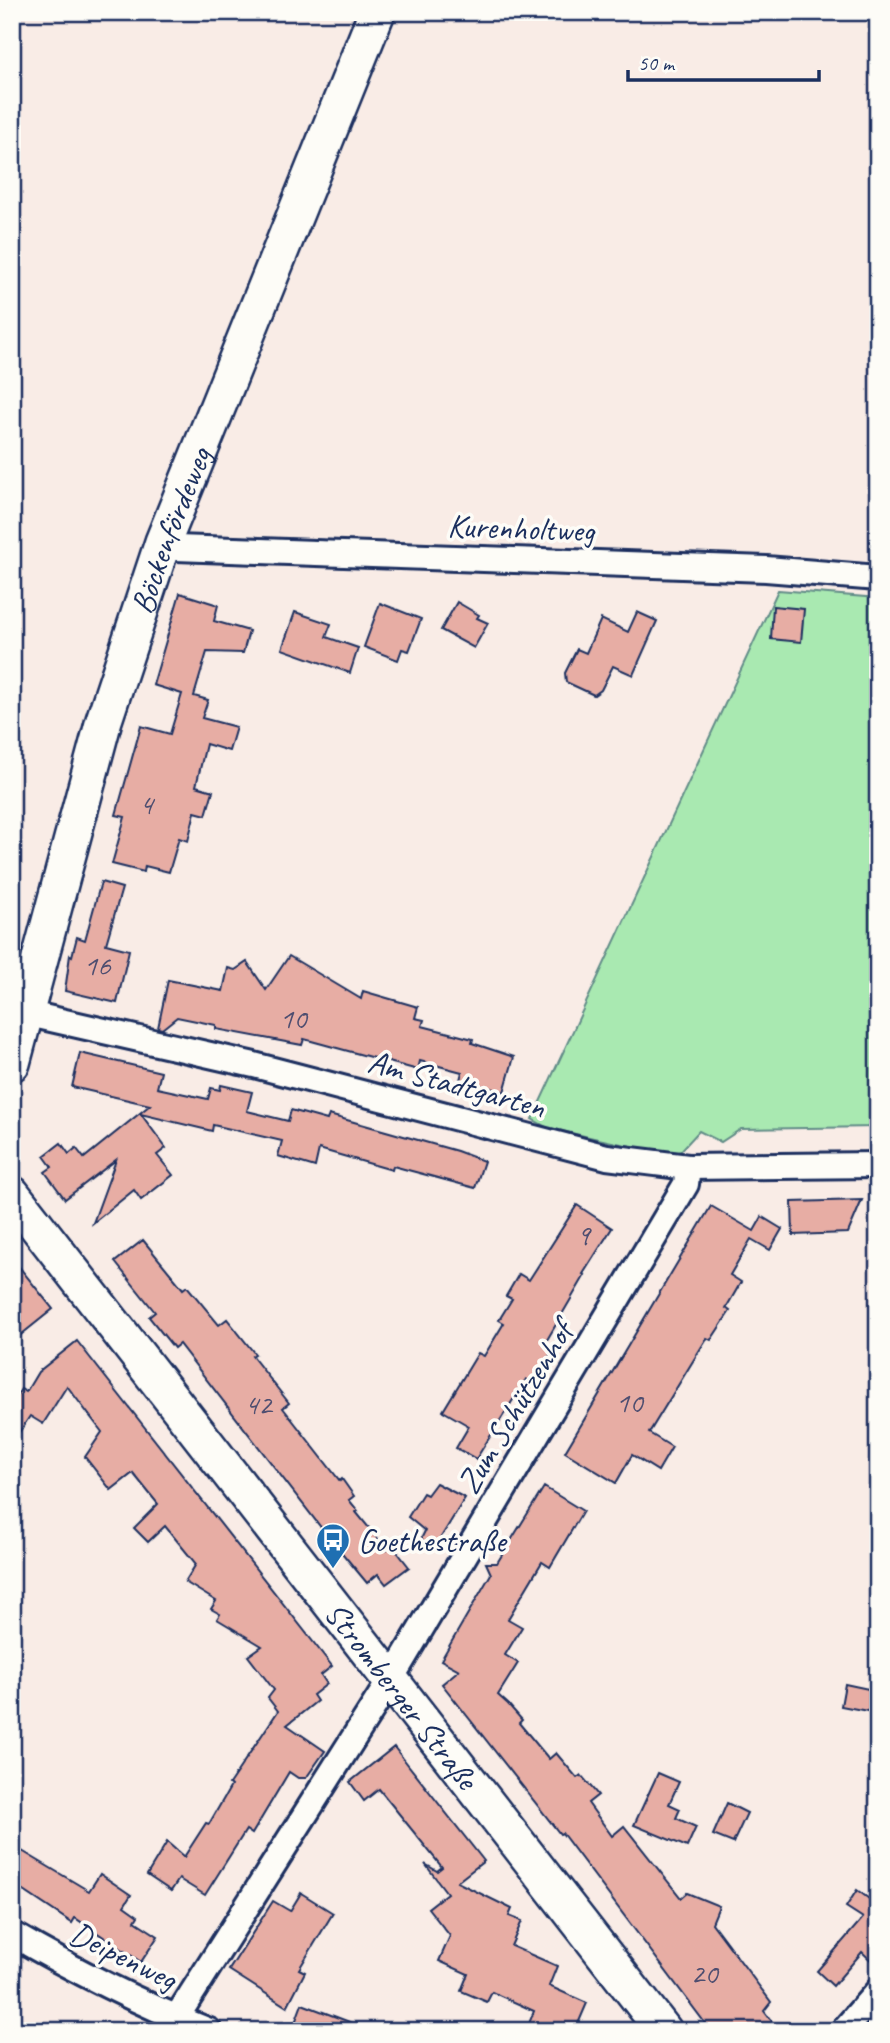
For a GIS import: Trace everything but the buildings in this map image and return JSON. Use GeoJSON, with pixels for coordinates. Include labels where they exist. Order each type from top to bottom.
{"type":"FeatureCollection","features":[{"type":"Feature","properties":{"kind":"street","name":"Böckenfördeweg"},"geometry":{"type":"LineString","coordinates":[[12,1063],[104,720],[163,542],[377,12]]}},
{"type":"Feature","properties":{"kind":"street","name":"Kurenholtweg"},"geometry":{"type":"LineString","coordinates":[[163,542],[176,548],[766,569],[878,578]]}},
{"type":"Feature","properties":{"kind":"street","name":"Am Stadtgarten"},"geometry":{"type":"LineString","coordinates":[[25,1013],[254,1065],[607,1157],[688,1167],[878,1165]]}},
{"type":"Feature","properties":{"kind":"street","name":"Zum Schützenhof"},"geometry":{"type":"LineString","coordinates":[[391,1679],[686,1184],[688,1167]]}},
{"type":"Feature","properties":{"kind":"street","name":"Stromberger Straße"},"geometry":{"type":"LineString","coordinates":[[12,1194],[664,2031]]}},
{"type":"Feature","properties":{"kind":"street"},"geometry":{"type":"LineString","coordinates":[[172,2024],[391,1679]]}},
{"type":"Feature","properties":{"kind":"street","name":"Deipenweg"},"geometry":{"type":"LineString","coordinates":[[12,1934],[172,2024],[209,2031]]}},
{"type":"Feature","properties":{"kind":"street"},"geometry":{"type":"LineString","coordinates":[[843,2031],[878,1991]]}},
{"type":"Feature","properties":{"kind":"green space"},"geometry":{"type":"Polygon","coordinates":[[[778,590],[878,598],[878,1127],[741,1129],[721,1142],[699,1131],[676,1156],[548,1128],[532,1119],[778,590]]]}},
{"type":"Feature","properties":{"kind":"place","name":"Goethestraße"},"geometry":{"type":"Point","coordinates":[333,1570]}}]}
